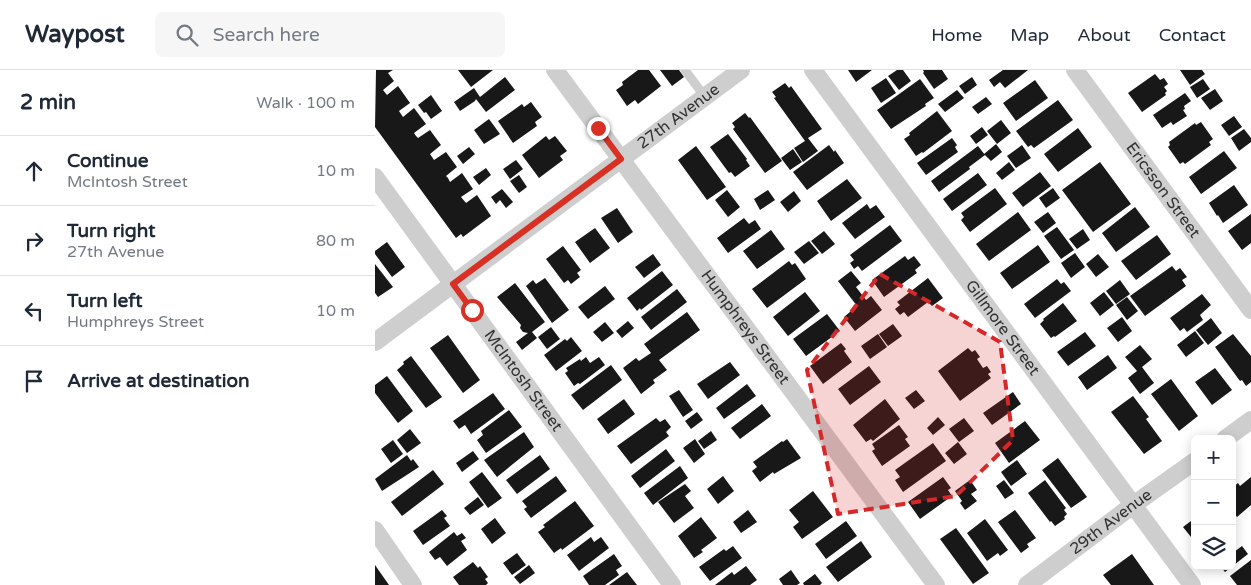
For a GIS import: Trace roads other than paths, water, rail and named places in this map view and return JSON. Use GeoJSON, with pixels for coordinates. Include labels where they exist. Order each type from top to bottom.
{"type":"FeatureCollection","features":[{"type":"Feature","properties":{"kind":"street","name":"Humphreys Street"},"geometry":{"type":"LineString","coordinates":[[555,70],[936,585]]}},
{"type":"Feature","properties":{"kind":"street","name":"27th Avenue"},"geometry":{"type":"LineString","coordinates":[[375,342],[741,70]]}},
{"type":"Feature","properties":{"kind":"street","name":"Gillmore Street"},"geometry":{"type":"LineString","coordinates":[[813,70],[1192,585]]}},
{"type":"Feature","properties":{"kind":"street","name":"Ericsson Street"},"geometry":{"type":"LineString","coordinates":[[1075,70],[1251,310]]}},
{"type":"Feature","properties":{"kind":"street","name":"McIntosh Street"},"geometry":{"type":"LineString","coordinates":[[375,177],[672,585]]}},
{"type":"Feature","properties":{"kind":"street"},"geometry":{"type":"LineString","coordinates":[[1230,435],[1251,420]]}},
{"type":"Feature","properties":{"kind":"street","name":"29th Avenue"},"geometry":{"type":"LineString","coordinates":[[1027,585],[1191,463]]}},
{"type":"Feature","properties":{"kind":"street"},"geometry":{"type":"LineString","coordinates":[[375,530],[413,585]]}},
{"type":"Feature","properties":{"kind":"lane"},"geometry":{"type":"LineString","coordinates":[[685,70],[705,97]]}}]}
